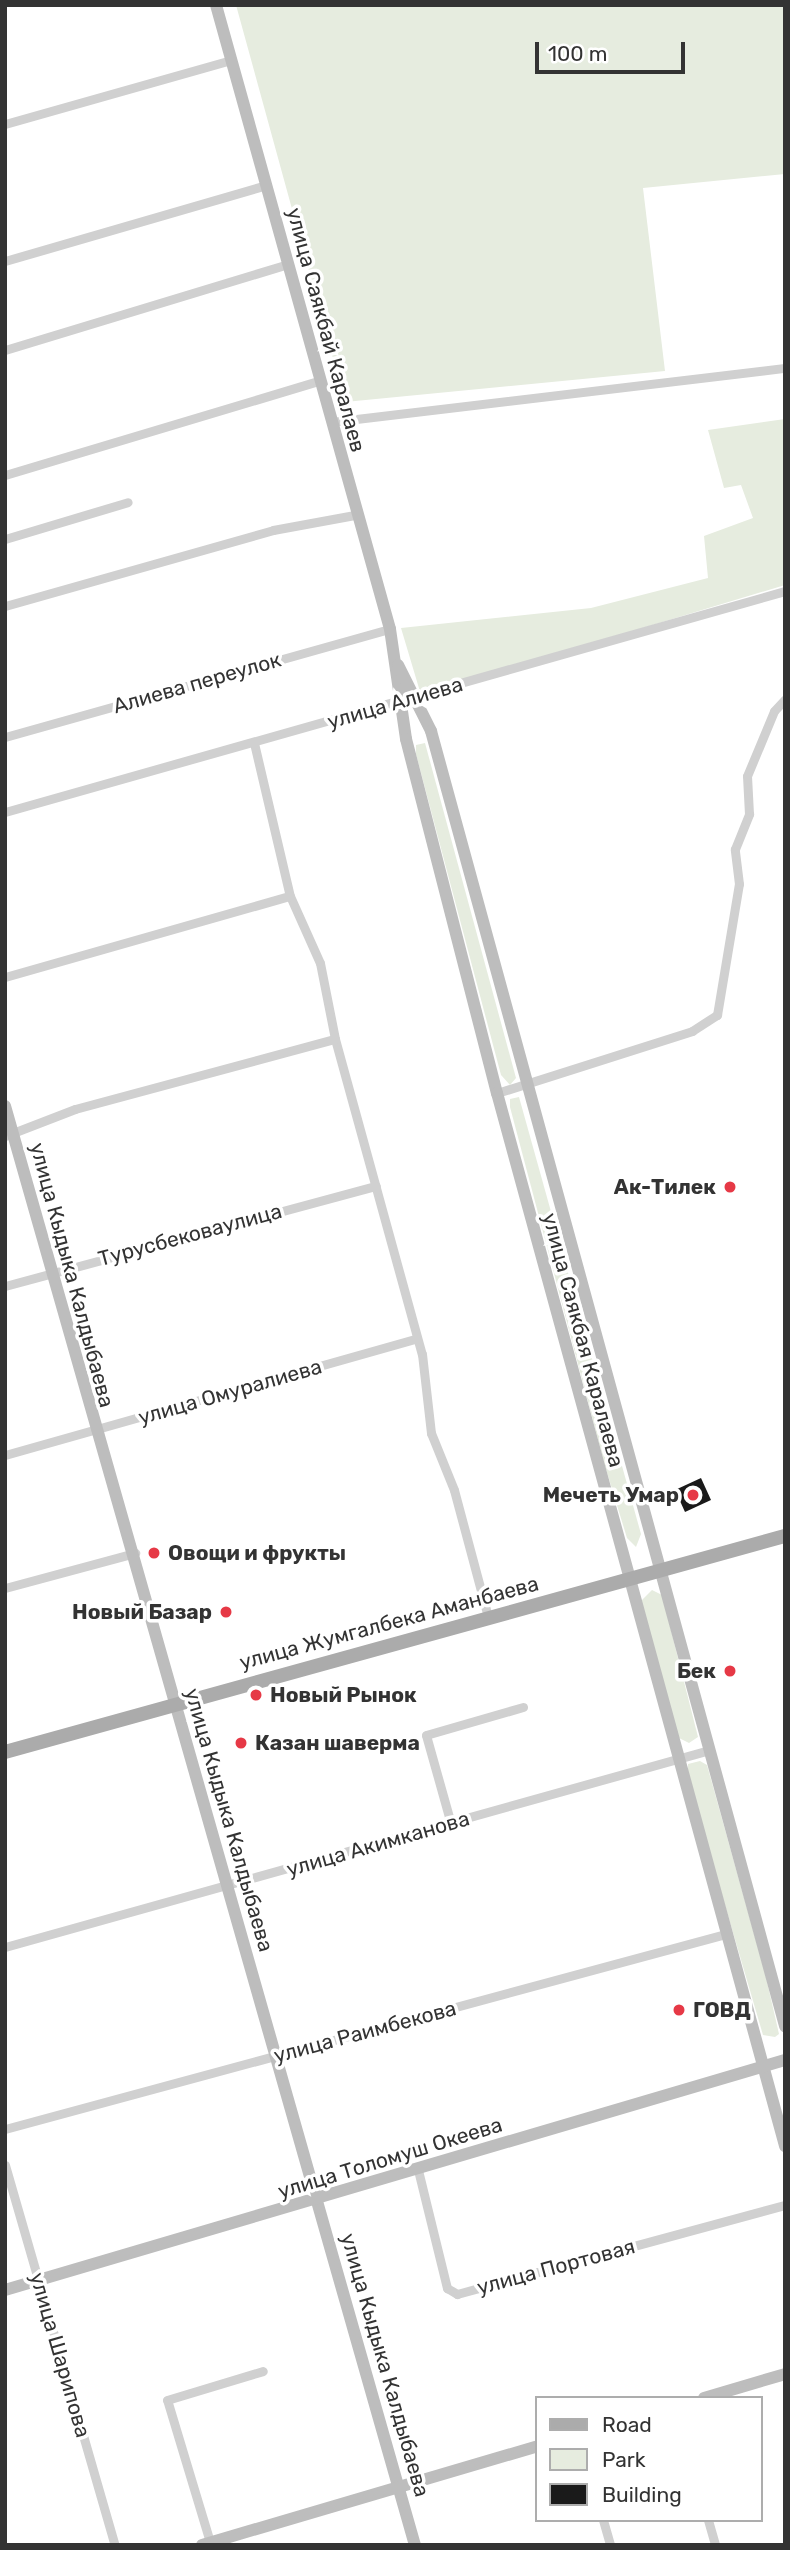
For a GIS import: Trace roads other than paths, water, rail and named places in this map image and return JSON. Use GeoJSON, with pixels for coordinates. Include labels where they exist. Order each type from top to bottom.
{"type":"FeatureCollection","features":[{"type":"Feature","properties":{"kind":"main road","name":"улица Жумгалбека Аманбаева"},"geometry":{"type":"LineString","coordinates":[[5,1752],[785,1536]]}},
{"type":"Feature","properties":{"kind":"street","name":"улица Саякбай Каралаев"},"geometry":{"type":"LineString","coordinates":[[216,5],[321,380],[355,515],[390,629],[398,665],[397,703]]}},
{"type":"Feature","properties":{"kind":"street"},"geometry":{"type":"LineString","coordinates":[[5,124],[231,60]]}},
{"type":"Feature","properties":{"kind":"street"},"geometry":{"type":"LineString","coordinates":[[5,261],[266,185]]}},
{"type":"Feature","properties":{"kind":"street"},"geometry":{"type":"LineString","coordinates":[[5,350],[288,264]]}},
{"type":"Feature","properties":{"kind":"street"},"geometry":{"type":"LineString","coordinates":[[331,422],[785,368]]}},
{"type":"Feature","properties":{"kind":"street"},"geometry":{"type":"LineString","coordinates":[[5,475],[321,380]]}},
{"type":"Feature","properties":{"kind":"street"},"geometry":{"type":"LineString","coordinates":[[5,539],[128,502]]}},
{"type":"Feature","properties":{"kind":"street"},"geometry":{"type":"LineString","coordinates":[[5,606],[273,530],[355,515]]}},
{"type":"Feature","properties":{"kind":"street","name":"улица Алиева"},"geometry":{"type":"LineString","coordinates":[[5,812],[785,592]]}},
{"type":"Feature","properties":{"kind":"street","name":"Алиева переулок"},"geometry":{"type":"LineString","coordinates":[[5,737],[390,629]]}},
{"type":"Feature","properties":{"kind":"street","name":"улица Саякбай Каралаев"},"geometry":{"type":"LineString","coordinates":[[398,665],[417,696]]}},
{"type":"Feature","properties":{"kind":"street","name":"улица Саякбая Каралаева"},"geometry":{"type":"LineString","coordinates":[[417,696],[527,1082],[709,1750],[781,1999],[785,2026]]}},
{"type":"Feature","properties":{"kind":"street"},"geometry":{"type":"LineString","coordinates":[[497,1093],[692,1031],[717,1015],[738,884],[735,849],[749,814],[747,776],[774,711],[785,699]]}},
{"type":"Feature","properties":{"kind":"street","name":"улица Саякбая Каралаева"},"geometry":{"type":"LineString","coordinates":[[397,703],[497,1093],[675,1758],[785,2146]]}},
{"type":"Feature","properties":{"kind":"street"},"geometry":{"type":"LineString","coordinates":[[254,743],[290,896],[320,963],[335,1039],[376,1186],[414,1339],[422,1354],[431,1433],[454,1490],[488,1617]]}},
{"type":"Feature","properties":{"kind":"street"},"geometry":{"type":"LineString","coordinates":[[5,976],[290,896]]}},
{"type":"Feature","properties":{"kind":"street"},"geometry":{"type":"LineString","coordinates":[[9,1135],[75,1109],[335,1039]]}},
{"type":"Feature","properties":{"kind":"street","name":"улица Кыдыка Калдыбаева"},"geometry":{"type":"LineString","coordinates":[[5,1106],[9,1135],[95,1430],[135,1553],[175,1704],[415,2545]]}},
{"type":"Feature","properties":{"kind":"street","name":"Турусбековаулица"},"geometry":{"type":"LineString","coordinates":[[5,1286],[376,1186]]}},
{"type":"Feature","properties":{"kind":"street","name":"улица Омуралиева"},"geometry":{"type":"LineString","coordinates":[[5,1455],[414,1339]]}},
{"type":"Feature","properties":{"kind":"street"},"geometry":{"type":"LineString","coordinates":[[5,1588],[135,1553]]}},
{"type":"Feature","properties":{"kind":"street"},"geometry":{"type":"LineString","coordinates":[[451,1824],[426,1735],[523,1707]]}},
{"type":"Feature","properties":{"kind":"street","name":"улица Акимканова"},"geometry":{"type":"LineString","coordinates":[[5,1947],[709,1750]]}},
{"type":"Feature","properties":{"kind":"street","name":"улица Раимбекова"},"geometry":{"type":"LineString","coordinates":[[5,2129],[725,1934]]}},
{"type":"Feature","properties":{"kind":"street","name":"улица Толомуш Океева"},"geometry":{"type":"LineString","coordinates":[[5,2290],[318,2200],[785,2060]]}},
{"type":"Feature","properties":{"kind":"street","name":"улица Шарипова"},"geometry":{"type":"LineString","coordinates":[[5,2165],[115,2545]]}},
{"type":"Feature","properties":{"kind":"street","name":"улица Портовая"},"geometry":{"type":"LineString","coordinates":[[418,2170],[447,2288],[457,2294],[785,2204]]}},
{"type":"Feature","properties":{"kind":"street"},"geometry":{"type":"LineString","coordinates":[[263,2371],[167,2400],[206,2544],[534,2448]]}},
{"type":"Feature","properties":{"kind":"street"},"geometry":{"type":"LineString","coordinates":[[711,2396],[785,2374]]}},
{"type":"Feature","properties":{"kind":"street"},"geometry":{"type":"LineString","coordinates":[[604,2522],[610,2545]]}},
{"type":"Feature","properties":{"kind":"street"},"geometry":{"type":"LineString","coordinates":[[709,2522],[715,2545]]}},
{"type":"Feature","properties":{"kind":"place","name":"Ак-Тилек"},"geometry":{"type":"Point","coordinates":[730,1187]}},
{"type":"Feature","properties":{"kind":"place","name":"Мечеть Умар"},"geometry":{"type":"Point","coordinates":[693,1495]}},
{"type":"Feature","properties":{"kind":"place","name":"Овощи и фрукты"},"geometry":{"type":"Point","coordinates":[154,1553]}},
{"type":"Feature","properties":{"kind":"place","name":"Новый Базар"},"geometry":{"type":"Point","coordinates":[226,1612]}},
{"type":"Feature","properties":{"kind":"place","name":"Бек"},"geometry":{"type":"Point","coordinates":[730,1671]}},
{"type":"Feature","properties":{"kind":"place","name":"Новый Рынок"},"geometry":{"type":"Point","coordinates":[256,1695]}},
{"type":"Feature","properties":{"kind":"place","name":"Казан шаверма"},"geometry":{"type":"Point","coordinates":[241,1743]}},
{"type":"Feature","properties":{"kind":"place","name":"ГОВД"},"geometry":{"type":"Point","coordinates":[679,2010]}}]}
